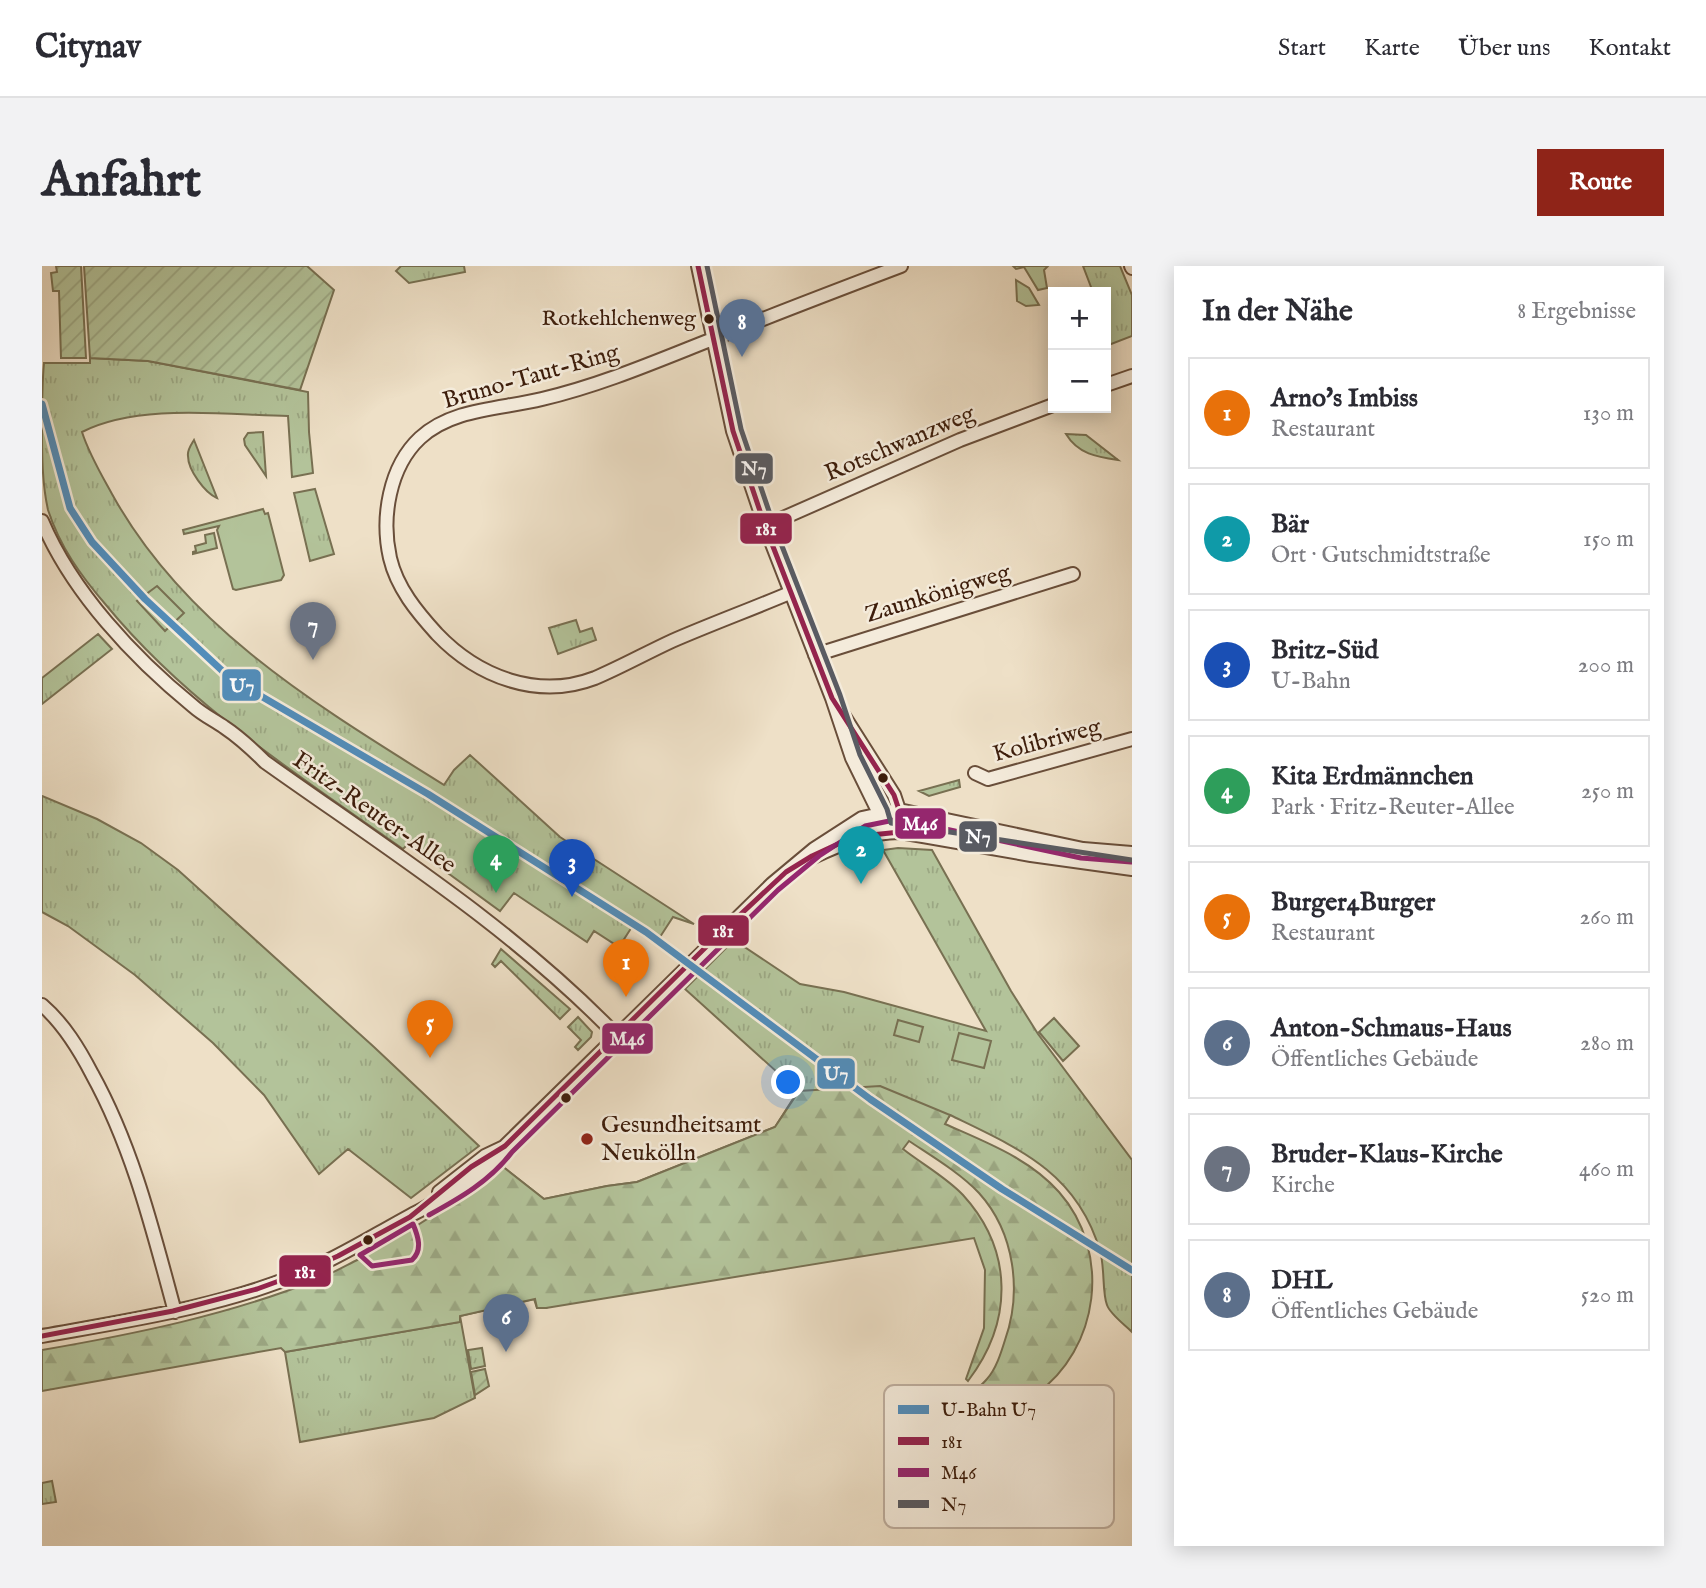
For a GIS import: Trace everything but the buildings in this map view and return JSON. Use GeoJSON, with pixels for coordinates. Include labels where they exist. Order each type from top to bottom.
{"type":"FeatureCollection","features":[{"type":"Feature","properties":{"kind":"street"},"geometry":{"type":"LineString","coordinates":[[698,266],[733,431],[765,526],[816,655],[852,758],[879,813],[884,832]]}},
{"type":"Feature","properties":{"kind":"street"},"geometry":{"type":"LineString","coordinates":[[713,339],[901,266]]}},
{"type":"Feature","properties":{"kind":"street","name":"Bruno-Taut-Ring"},"geometry":{"type":"LineString","coordinates":[[713,339],[596,384],[541,400],[467,414],[431,430],[402,461],[392,486],[387,520],[391,563],[411,603],[450,647],[482,670],[502,679],[529,685],[562,685],[595,678],[673,640],[792,592]]}},
{"type":"Feature","properties":{"kind":"street"},"geometry":{"type":"LineString","coordinates":[[1111,383],[1132,376]]}},
{"type":"Feature","properties":{"kind":"street","name":"Rotschwanzweg"},"geometry":{"type":"LineString","coordinates":[[765,526],[960,440],[1048,407]]}},
{"type":"Feature","properties":{"kind":"street","name":"Fritz-Reuter-Allee"},"geometry":{"type":"LineString","coordinates":[[42,521],[61,561],[81,590],[138,654],[232,743],[265,762],[494,925],[544,966],[617,1036]]}},
{"type":"Feature","properties":{"kind":"street","name":"Zaunkönigweg"},"geometry":{"type":"LineString","coordinates":[[816,655],[1073,574]]}},
{"type":"Feature","properties":{"kind":"street"},"geometry":{"type":"LineString","coordinates":[[832,698],[894,794],[899,810],[900,832]]}},
{"type":"Feature","properties":{"kind":"street","name":"Kolibriweg"},"geometry":{"type":"LineString","coordinates":[[975,773],[988,779],[1132,739]]}},
{"type":"Feature","properties":{"kind":"street"},"geometry":{"type":"LineString","coordinates":[[42,1336],[175,1312],[222,1300],[303,1272],[436,1203],[496,1160],[505,1146],[767,889],[814,849],[862,818],[899,810],[1083,849],[1132,853]]}},
{"type":"Feature","properties":{"kind":"street"},"geometry":{"type":"LineString","coordinates":[[796,864],[841,844],[884,832],[900,832],[1132,869]]}},
{"type":"Feature","properties":{"kind":"street"},"geometry":{"type":"LineString","coordinates":[[42,1005],[61,1023],[78,1048],[113,1115],[140,1186],[175,1312]]}},
{"type":"Feature","properties":{"kind":"green space"},"geometry":{"type":"Polygon","coordinates":[[[56,266],[81,266],[86,358],[61,358],[59,291],[53,291],[51,273],[57,272],[56,266]]]}},
{"type":"Feature","properties":{"kind":"green space"},"geometry":{"type":"Polygon","coordinates":[[[84,266],[307,266],[334,290],[300,390],[148,361],[90,358],[84,266]]]}},
{"type":"Feature","properties":{"kind":"green space"},"geometry":{"type":"Polygon","coordinates":[[[401,266],[464,266],[465,272],[409,283],[396,271],[401,266]]]}},
{"type":"Feature","properties":{"kind":"green space"},"geometry":{"type":"Polygon","coordinates":[[[1013,266],[1048,266],[1044,270],[1047,288],[1038,290],[1024,267],[1016,269],[1013,266]]]}},
{"type":"Feature","properties":{"kind":"green space"},"geometry":{"type":"Polygon","coordinates":[[[1083,266],[1120,266],[1132,295],[1132,336],[1111,344],[1111,287],[1091,287],[1083,266]]]}},
{"type":"Feature","properties":{"kind":"green space"},"geometry":{"type":"Polygon","coordinates":[[[1016,280],[1029,288],[1039,305],[1026,306],[1017,301],[1016,280]]]}},
{"type":"Feature","properties":{"kind":"green space"},"geometry":{"type":"Polygon","coordinates":[[[90,358],[148,361],[308,392],[313,473],[292,477],[288,416],[156,414],[105,423],[82,432],[112,494],[142,542],[177,585],[216,624],[258,660],[349,725],[444,785],[454,770],[470,755],[560,837],[694,924],[673,917],[660,937],[635,922],[619,947],[594,931],[587,942],[514,893],[500,911],[408,844],[403,849],[285,766],[208,707],[172,675],[138,641],[88,583],[65,549],[48,510],[42,458],[44,363],[90,363],[90,358]]]}},
{"type":"Feature","properties":{"kind":"green space"},"geometry":{"type":"Polygon","coordinates":[[[263,432],[266,476],[245,445],[244,439],[248,433],[263,432]]]}},
{"type":"Feature","properties":{"kind":"green space"},"geometry":{"type":"Polygon","coordinates":[[[1066,434],[1086,435],[1118,460],[1095,456],[1082,450],[1066,434]]]}},
{"type":"Feature","properties":{"kind":"green space"},"geometry":{"type":"Polygon","coordinates":[[[194,440],[217,498],[203,486],[191,468],[188,454],[194,440]]]}},
{"type":"Feature","properties":{"kind":"green space"},"geometry":{"type":"Polygon","coordinates":[[[315,489],[334,554],[310,561],[294,493],[315,489]]]}},
{"type":"Feature","properties":{"kind":"green space"},"geometry":{"type":"Polygon","coordinates":[[[263,509],[265,514],[268,513],[284,575],[281,580],[233,589],[217,530],[219,526],[184,534],[183,530],[263,509]]]}},
{"type":"Feature","properties":{"kind":"green space"},"geometry":{"type":"Polygon","coordinates":[[[214,533],[217,548],[193,554],[196,551],[195,546],[206,543],[205,535],[214,533]]]}},
{"type":"Feature","properties":{"kind":"green space"},"geometry":{"type":"Polygon","coordinates":[[[157,586],[184,613],[165,631],[137,601],[157,586]]]}},
{"type":"Feature","properties":{"kind":"green space"},"geometry":{"type":"Polygon","coordinates":[[[576,620],[580,632],[592,628],[596,640],[558,654],[549,628],[576,620]]]}},
{"type":"Feature","properties":{"kind":"green space"},"geometry":{"type":"Polygon","coordinates":[[[98,634],[112,649],[42,704],[42,678],[98,634]]]}},
{"type":"Feature","properties":{"kind":"green space"},"geometry":{"type":"Polygon","coordinates":[[[863,759],[889,797],[880,797],[861,760],[863,759]]]}},
{"type":"Feature","properties":{"kind":"green space"},"geometry":{"type":"Polygon","coordinates":[[[959,780],[960,787],[929,796],[919,791],[959,780]]]}},
{"type":"Feature","properties":{"kind":"green space"},"geometry":{"type":"Polygon","coordinates":[[[42,796],[97,819],[141,843],[178,870],[479,1146],[411,1198],[348,1149],[319,1174],[264,1095],[213,1043],[135,975],[68,926],[42,912],[42,796]]]}},
{"type":"Feature","properties":{"kind":"green space"},"geometry":{"type":"Polygon","coordinates":[[[921,822],[1050,848],[1132,858],[1132,865],[919,830],[921,822]]]}},
{"type":"Feature","properties":{"kind":"green space"},"geometry":{"type":"Polygon","coordinates":[[[883,850],[932,850],[1038,1034],[1132,1160],[1132,1332],[1114,1316],[1107,1305],[1100,1251],[1090,1224],[1076,1201],[1042,1166],[999,1139],[950,1115],[944,1124],[546,1308],[537,1308],[534,1299],[460,1316],[475,1398],[434,1418],[300,1442],[285,1352],[460,1322],[432,1217],[502,1166],[544,1199],[637,1182],[775,1127],[798,1091],[685,989],[734,940],[800,984],[844,992],[986,1031],[883,850]]]}},
{"type":"Feature","properties":{"kind":"green space"},"geometry":{"type":"Polygon","coordinates":[[[501,949],[570,1009],[560,1019],[501,961],[495,967],[492,964],[501,949]]]}},
{"type":"Feature","properties":{"kind":"green space"},"geometry":{"type":"Polygon","coordinates":[[[578,1017],[592,1032],[591,1037],[578,1050],[575,1047],[581,1040],[568,1027],[578,1017]]]}},
{"type":"Feature","properties":{"kind":"green space"},"geometry":{"type":"Polygon","coordinates":[[[1054,1018],[1079,1046],[1063,1061],[1039,1032],[1054,1018]]]}},
{"type":"Feature","properties":{"kind":"green space"},"geometry":{"type":"Polygon","coordinates":[[[898,1020],[923,1027],[919,1042],[894,1035],[898,1020]]]}},
{"type":"Feature","properties":{"kind":"green space"},"geometry":{"type":"Polygon","coordinates":[[[959,1033],[991,1041],[984,1068],[952,1060],[959,1033]]]}},
{"type":"Feature","properties":{"kind":"green space"},"geometry":{"type":"Polygon","coordinates":[[[880,1086],[950,1115],[945,1124],[1020,1160],[1059,1192],[1076,1216],[1087,1243],[1092,1270],[1091,1299],[1085,1326],[1074,1352],[1057,1376],[1047,1385],[981,1385],[996,1366],[1010,1322],[1014,1283],[1008,1244],[1001,1226],[979,1193],[955,1172],[909,1141],[903,1149],[956,1188],[980,1217],[992,1239],[999,1263],[1000,1311],[983,1358],[968,1381],[966,1379],[984,1328],[985,1270],[974,1238],[546,1308],[537,1308],[535,1299],[460,1316],[460,1322],[285,1352],[281,1348],[42,1391],[42,1350],[181,1322],[316,1280],[415,1227],[502,1166],[544,1199],[637,1182],[775,1127],[799,1091],[880,1086]]]}},
{"type":"Feature","properties":{"kind":"green space"},"geometry":{"type":"Polygon","coordinates":[[[482,1348],[485,1366],[471,1369],[468,1350],[482,1348]]]}},
{"type":"Feature","properties":{"kind":"green space"},"geometry":{"type":"Polygon","coordinates":[[[485,1369],[489,1386],[475,1395],[471,1372],[485,1369]]]}},
{"type":"Feature","properties":{"kind":"green space"},"geometry":{"type":"Polygon","coordinates":[[[52,1481],[56,1502],[42,1504],[42,1483],[52,1481]]]}},
{"type":"Feature","properties":{"kind":"metro line","name":"U7"},"geometry":{"type":"LineString","coordinates":[[42,404],[70,508],[92,542],[145,599],[230,678],[428,794],[646,932],[870,1099],[1002,1189],[1132,1270]]}},
{"type":"Feature","properties":{"kind":"transit line","name":"181"},"geometry":{"type":"LineString","coordinates":[[42,1336],[173,1311],[257,1289],[338,1256],[410,1217],[471,1167],[505,1146],[711,942],[786,872],[840,843],[871,835],[900,832],[899,810],[894,795],[832,698],[765,526],[733,431],[698,266]]}},
{"type":"Feature","properties":{"kind":"transit line","name":"N7"},"geometry":{"type":"LineString","coordinates":[[707,266],[741,429],[773,523],[840,695],[860,755],[887,809],[891,823],[1132,860]]}},
{"type":"Feature","properties":{"kind":"transit line","name":"M46"},"geometry":{"type":"LineString","coordinates":[[429,1215],[494,1172],[778,890],[819,856],[865,826],[899,819],[1081,858],[1131,862]]}},
{"type":"Feature","properties":{"kind":"transit line","name":"M46"},"geometry":{"type":"LineString","coordinates":[[413,1224],[418,1238],[418,1252],[412,1260],[372,1266],[360,1255],[413,1224]]}},
{"type":"Feature","properties":{"kind":"place","name":"Rotkehlchenweg"},"geometry":{"type":"Point","coordinates":[709,319]}},
{"type":"Feature","properties":{"kind":"place","name":"DHL"},"geometry":{"type":"Point","coordinates":[742,357]}},
{"type":"Feature","properties":{"kind":"place","name":"Bruder-Klaus-Kirche"},"geometry":{"type":"Point","coordinates":[313,660]}},
{"type":"Feature","properties":{"kind":"place","name":"Bär"},"geometry":{"type":"Point","coordinates":[861,884]}},
{"type":"Feature","properties":{"kind":"place","name":"Kita Erdmännchen"},"geometry":{"type":"Point","coordinates":[496,893]}},
{"type":"Feature","properties":{"kind":"place","name":"Britz-Süd"},"geometry":{"type":"Point","coordinates":[572,897]}},
{"type":"Feature","properties":{"kind":"place","name":"Arno's Imbiss"},"geometry":{"type":"Point","coordinates":[626,997]}},
{"type":"Feature","properties":{"kind":"place","name":"Burger4Burger"},"geometry":{"type":"Point","coordinates":[430,1058]}},
{"type":"Feature","properties":{"kind":"place","name":"Gesundheitsamt Neukölln"},"geometry":{"type":"Point","coordinates":[587,1139]}},
{"type":"Feature","properties":{"kind":"place","name":"Anton-Schmaus-Haus"},"geometry":{"type":"Point","coordinates":[506,1352]}}]}
